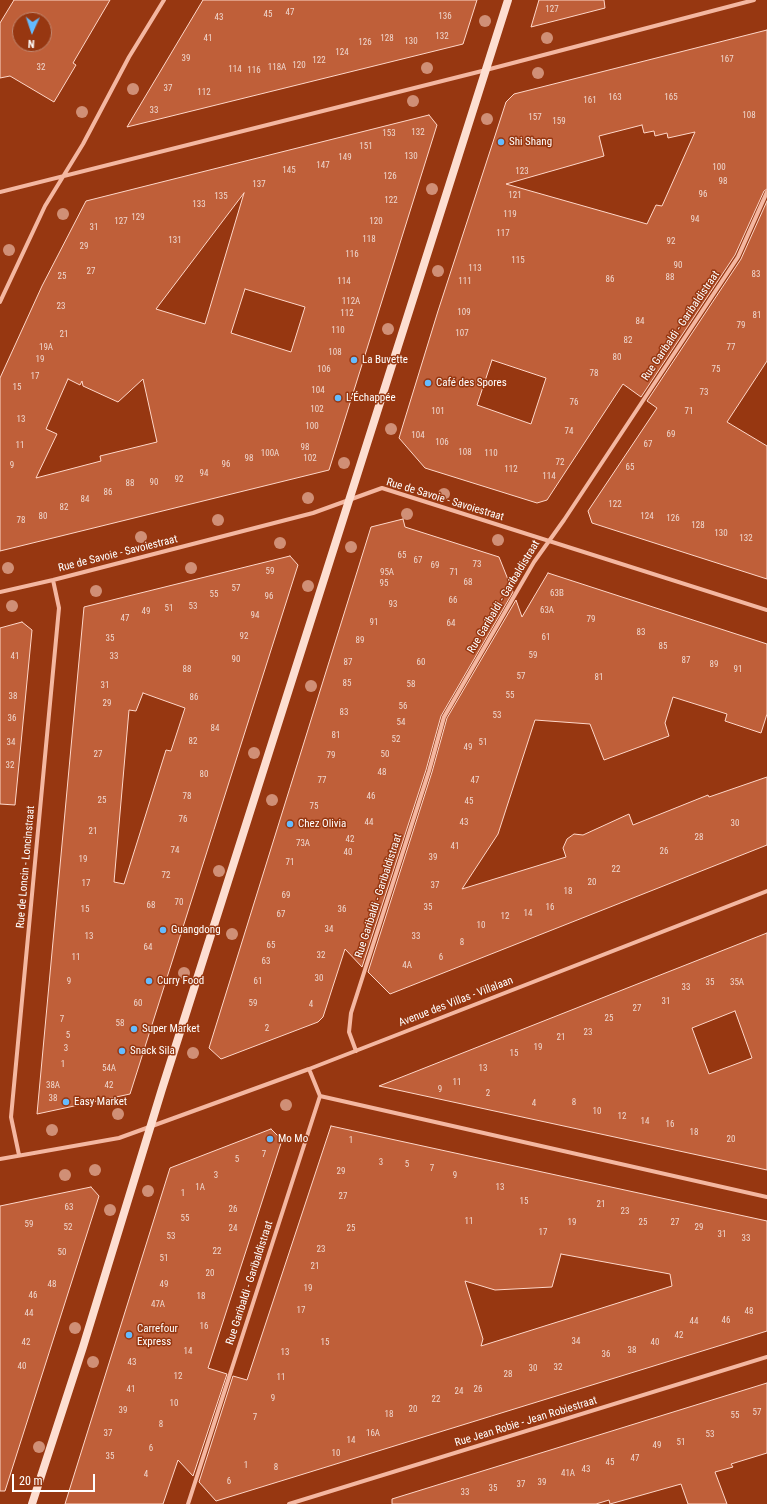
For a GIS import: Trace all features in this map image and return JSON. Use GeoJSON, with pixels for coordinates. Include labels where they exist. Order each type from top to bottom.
{"type":"FeatureCollection","features":[{"type":"Feature","properties":{"kind":"main road"},"geometry":{"type":"LineString","coordinates":[[32,1504],[508,0]]}},
{"type":"Feature","properties":{"kind":"street"},"geometry":{"type":"LineString","coordinates":[[0,302],[45,206],[83,144],[129,57],[164,0]]}},
{"type":"Feature","properties":{"kind":"street"},"geometry":{"type":"LineString","coordinates":[[0,192],[486,70],[754,0]]}},
{"type":"Feature","properties":{"kind":"street","name":"Rue Garibaldi - Garibaldistraat"},"geometry":{"type":"LineString","coordinates":[[356,1051],[348,1032],[351,1013],[429,771],[444,717],[534,562],[738,257],[767,192]]}},
{"type":"Feature","properties":{"kind":"street","name":"Rue de Savoie - Savoiestraat"},"geometry":{"type":"LineString","coordinates":[[0,592],[53,580],[313,513],[382,488],[548,542],[767,610]]}},
{"type":"Feature","properties":{"kind":"street","name":"Rue de Loncin - Loncinstraat"},"geometry":{"type":"LineString","coordinates":[[19,1155],[11,1117],[59,608],[53,580]]}},
{"type":"Feature","properties":{"kind":"street","name":"Avenue des Villas - Villalaan"},"geometry":{"type":"LineString","coordinates":[[0,1159],[119,1138],[309,1069],[767,891]]}},
{"type":"Feature","properties":{"kind":"street"},"geometry":{"type":"LineString","coordinates":[[309,1069],[320,1096],[767,1197]]}},
{"type":"Feature","properties":{"kind":"street","name":"Rue Garibaldi - Garibaldistraat"},"geometry":{"type":"LineString","coordinates":[[188,1504],[320,1096]]}},
{"type":"Feature","properties":{"kind":"street","name":"Rue Jean Robie - Jean Robiestraat"},"geometry":{"type":"LineString","coordinates":[[289,1504],[767,1357]]}},
{"type":"Feature","properties":{"kind":"building"},"geometry":{"type":"Polygon","coordinates":[[[14,0],[110,0],[73,63],[76,65],[54,102],[10,76],[0,78],[0,23],[14,0]]]}},
{"type":"Feature","properties":{"kind":"building"},"geometry":{"type":"Polygon","coordinates":[[[203,0],[477,0],[463,44],[127,127],[203,0]]]}},
{"type":"Feature","properties":{"kind":"building"},"geometry":{"type":"Polygon","coordinates":[[[539,0],[604,0],[605,8],[531,27],[539,0]]]}},
{"type":"Feature","properties":{"kind":"building"},"geometry":{"type":"Polygon","coordinates":[[[767,30],[767,189],[764,191],[735,255],[641,397],[623,384],[547,500],[537,503],[425,468],[399,438],[438,311],[506,102],[514,94],[767,30]],[[642,125],[599,136],[604,156],[506,184],[647,224],[656,205],[662,206],[695,132],[668,138],[667,133],[655,136],[654,131],[644,133],[642,125]],[[492,360],[477,405],[531,424],[546,378],[492,360]]]}},
{"type":"Feature","properties":{"kind":"building"},"geometry":{"type":"Polygon","coordinates":[[[429,115],[437,125],[329,470],[0,551],[0,378],[42,286],[86,201],[429,115]],[[244,193],[156,309],[205,324],[244,193]],[[245,289],[231,333],[291,352],[305,307],[245,289]],[[68,379],[46,429],[57,434],[36,478],[101,461],[100,456],[157,442],[143,379],[118,402],[83,386],[82,381],[80,385],[68,379]]]}},
{"type":"Feature","properties":{"kind":"building"},"geometry":{"type":"Polygon","coordinates":[[[767,201],[767,361],[727,422],[767,446],[767,579],[592,523],[588,511],[657,408],[647,401],[741,259],[767,201]]]}},
{"type":"Feature","properties":{"kind":"building"},"geometry":{"type":"Polygon","coordinates":[[[403,519],[405,527],[499,557],[513,592],[441,716],[426,770],[362,967],[345,949],[323,1017],[318,1022],[221,1059],[209,1048],[371,527],[403,519]]]}},
{"type":"Feature","properties":{"kind":"building"},"geometry":{"type":"Polygon","coordinates":[[[290,556],[298,565],[130,1094],[37,1114],[84,607],[290,556]],[[143,693],[136,711],[129,710],[114,882],[124,884],[166,750],[171,751],[185,708],[143,693]]]}},
{"type":"Feature","properties":{"kind":"building"},"geometry":{"type":"Polygon","coordinates":[[[548,573],[767,644],[767,714],[761,733],[725,721],[727,714],[673,697],[665,723],[669,736],[604,760],[590,724],[535,720],[498,834],[462,889],[566,857],[563,848],[567,839],[574,834],[583,835],[629,814],[633,825],[708,795],[709,797],[767,777],[767,845],[390,994],[368,972],[432,772],[447,718],[516,600],[522,617],[548,573]]]}},
{"type":"Feature","properties":{"kind":"building"},"geometry":{"type":"Polygon","coordinates":[[[22,622],[32,630],[15,805],[0,804],[0,628],[22,622]]]}},
{"type":"Feature","properties":{"kind":"building"},"geometry":{"type":"Polygon","coordinates":[[[767,933],[767,1170],[379,1086],[767,933]],[[735,1011],[692,1028],[709,1074],[752,1058],[735,1011]]]}},
{"type":"Feature","properties":{"kind":"building"},"geometry":{"type":"Polygon","coordinates":[[[331,1126],[767,1221],[767,1331],[216,1501],[199,1482],[233,1376],[247,1380],[331,1126]],[[561,1254],[552,1287],[495,1290],[465,1281],[483,1339],[481,1346],[672,1286],[670,1274],[561,1254]]]}},
{"type":"Feature","properties":{"kind":"building"},"geometry":{"type":"Polygon","coordinates":[[[271,1129],[282,1140],[208,1368],[227,1374],[193,1476],[178,1460],[163,1504],[65,1504],[170,1168],[271,1129]]]}},
{"type":"Feature","properties":{"kind":"building"},"geometry":{"type":"Polygon","coordinates":[[[91,1187],[99,1196],[5,1491],[0,1491],[0,1206],[91,1187]]]}},
{"type":"Feature","properties":{"kind":"building"},"geometry":{"type":"Polygon","coordinates":[[[767,1383],[767,1453],[731,1464],[733,1467],[715,1472],[727,1504],[688,1504],[681,1484],[610,1504],[609,1500],[596,1504],[392,1504],[392,1499],[767,1383]]]}},
{"type":"Feature","properties":{"kind":"place","name":"Shi Shang"},"geometry":{"type":"Point","coordinates":[501,142]}},
{"type":"Feature","properties":{"kind":"place","name":"La Buvette"},"geometry":{"type":"Point","coordinates":[354,360]}},
{"type":"Feature","properties":{"kind":"place","name":"Café des Spores"},"geometry":{"type":"Point","coordinates":[428,383]}},
{"type":"Feature","properties":{"kind":"place","name":"L’Échappée"},"geometry":{"type":"Point","coordinates":[338,398]}},
{"type":"Feature","properties":{"kind":"place","name":"Chez Olivia"},"geometry":{"type":"Point","coordinates":[290,824]}},
{"type":"Feature","properties":{"kind":"place","name":"Guangdong"},"geometry":{"type":"Point","coordinates":[163,930]}},
{"type":"Feature","properties":{"kind":"place","name":"Curry Food"},"geometry":{"type":"Point","coordinates":[149,981]}},
{"type":"Feature","properties":{"kind":"place","name":"Super Market"},"geometry":{"type":"Point","coordinates":[134,1029]}},
{"type":"Feature","properties":{"kind":"place","name":"Snack Sila"},"geometry":{"type":"Point","coordinates":[122,1051]}},
{"type":"Feature","properties":{"kind":"place","name":"Easy Market"},"geometry":{"type":"Point","coordinates":[66,1102]}},
{"type":"Feature","properties":{"kind":"place","name":"Mo Mo"},"geometry":{"type":"Point","coordinates":[270,1139]}},
{"type":"Feature","properties":{"kind":"place","name":"Carrefour Express"},"geometry":{"type":"Point","coordinates":[129,1335]}}]}
